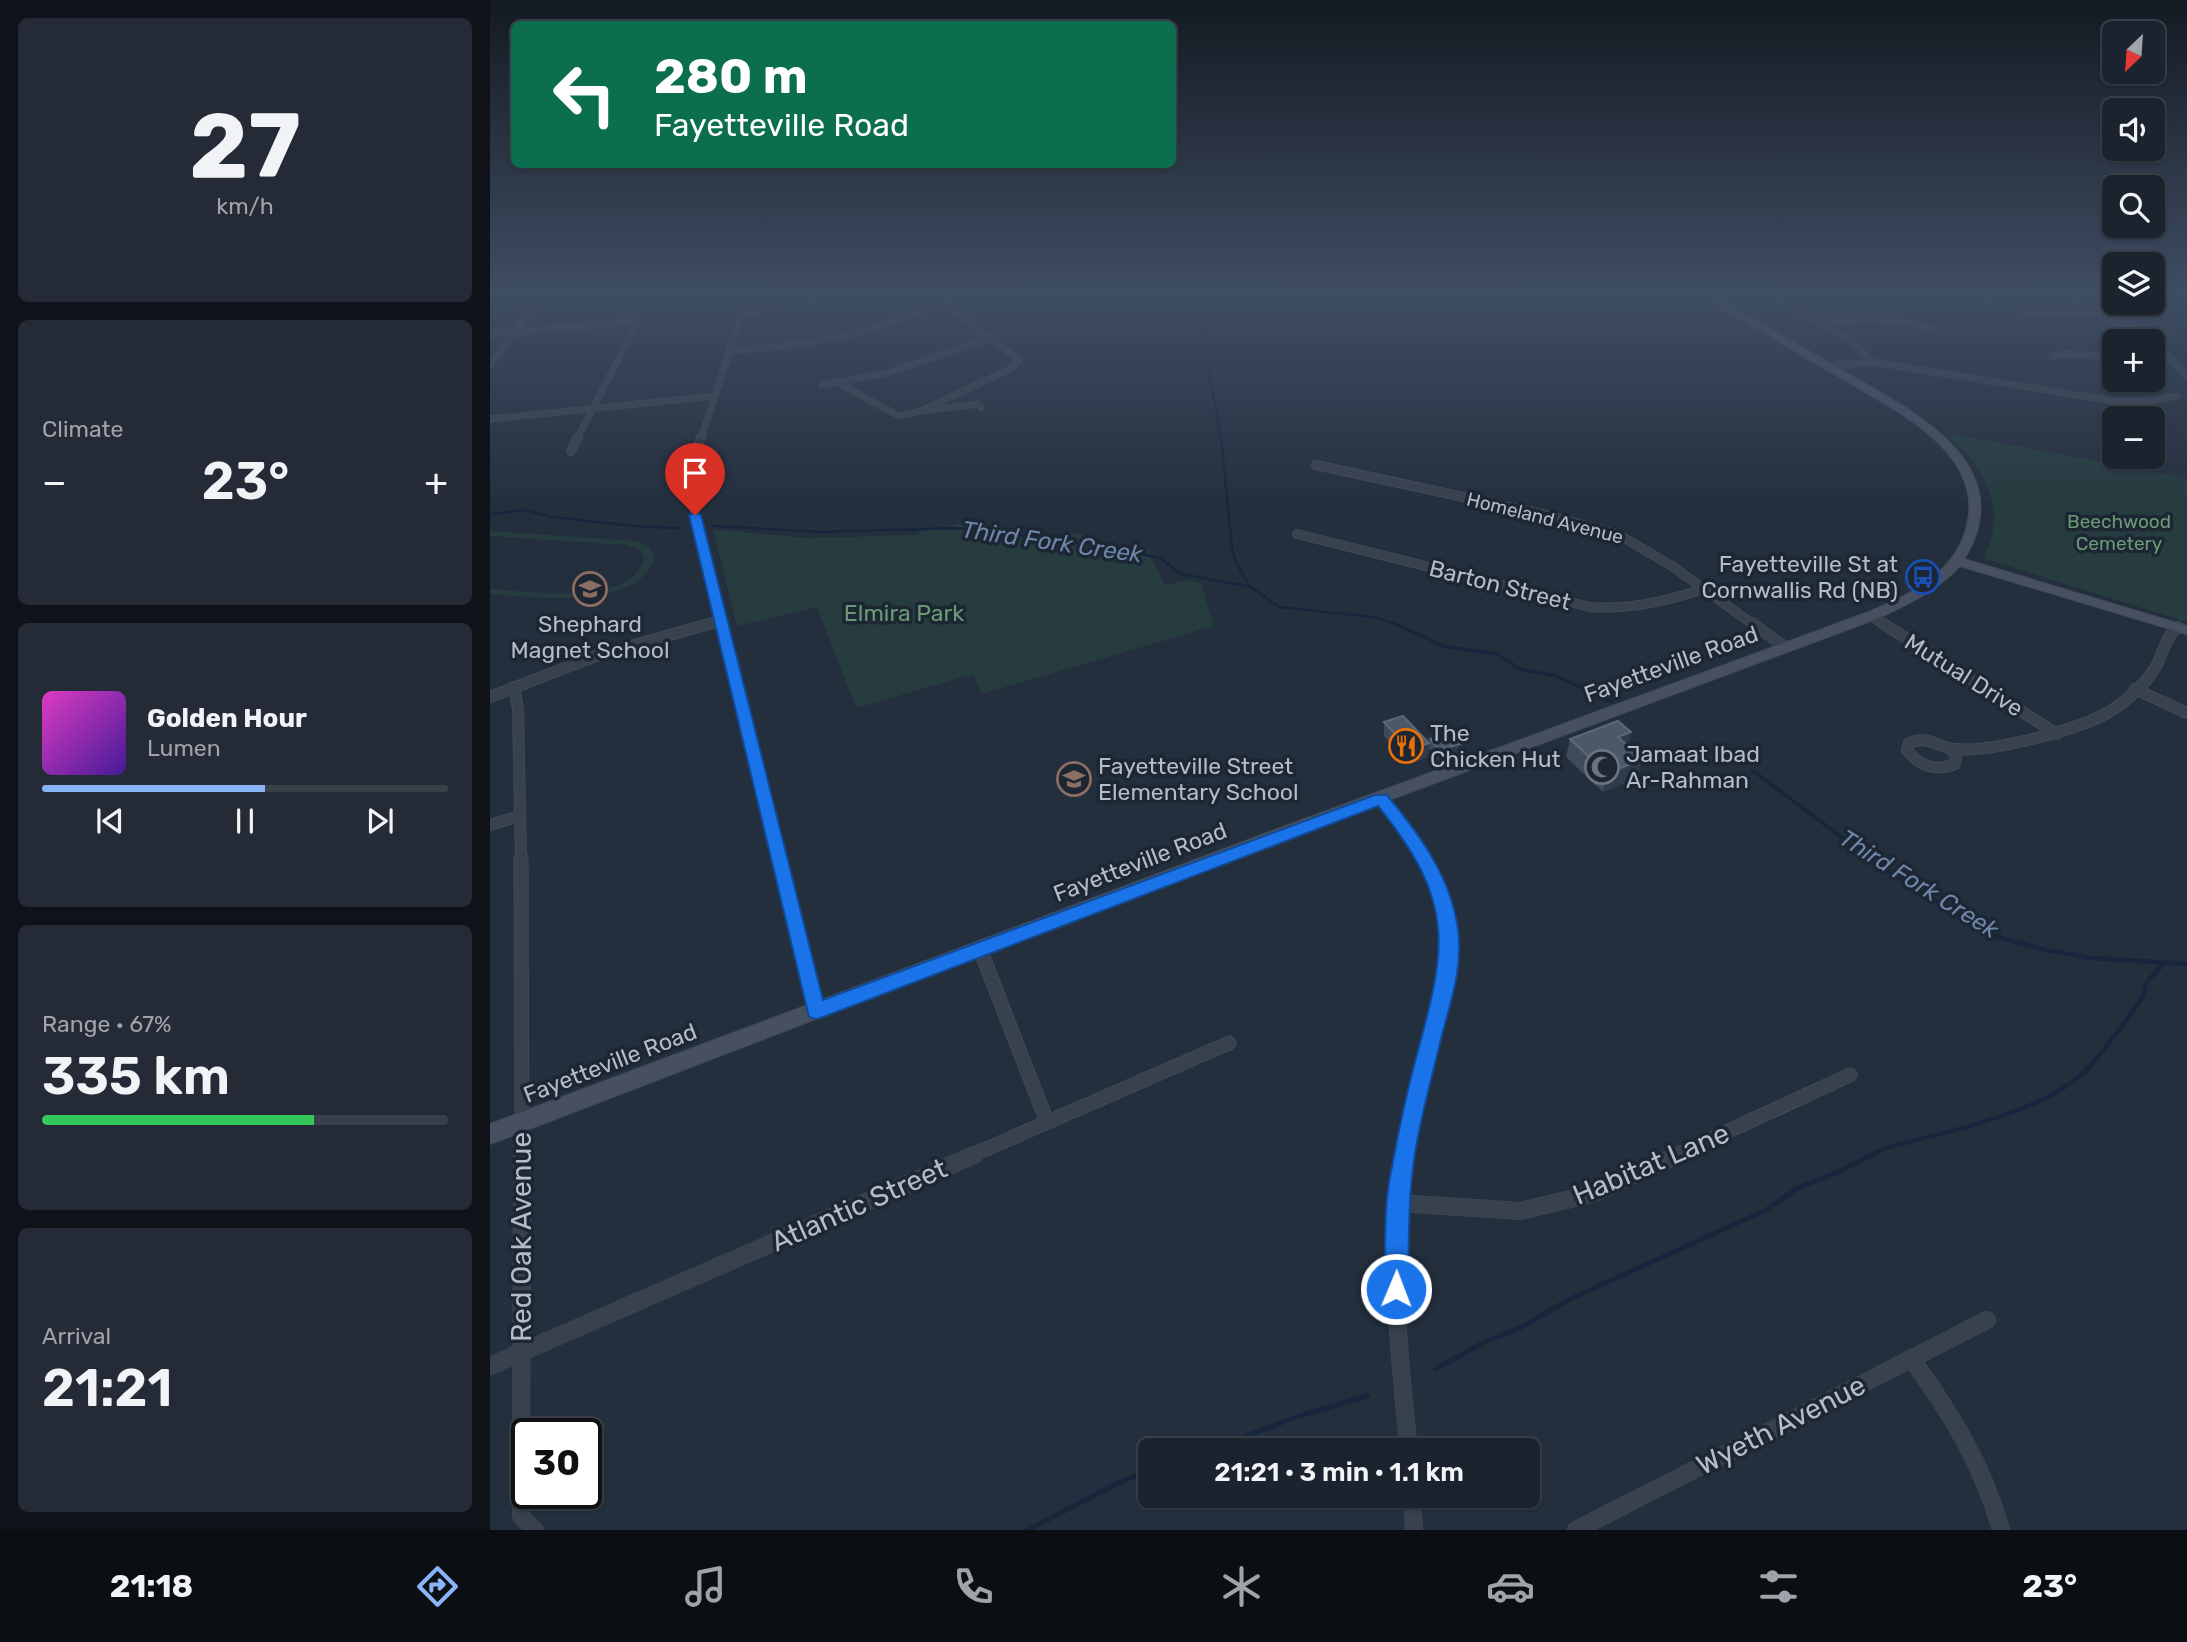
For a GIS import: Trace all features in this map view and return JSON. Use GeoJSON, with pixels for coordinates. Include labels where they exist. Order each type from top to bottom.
{"type":"FeatureCollection","features":[{"type":"Feature","properties":{"kind":"main road","name":"Fayetteville Road"},"geometry":{"type":"LineString","coordinates":[[490,1134],[1871,616],[1927,589],[1958,561],[1968,542],[1975,514],[1972,489],[1959,463],[1943,443],[1911,417],[1820,362]]}},
{"type":"Feature","properties":{"kind":"main road"},"geometry":{"type":"LineString","coordinates":[[1958,561],[2182,628]]}},
{"type":"Feature","properties":{"kind":"street"},"geometry":{"type":"LineString","coordinates":[[571,451],[617,362]]}},
{"type":"Feature","properties":{"kind":"street"},"geometry":{"type":"LineString","coordinates":[[725,362],[696,452],[692,475],[695,515],[816,1011]]}},
{"type":"Feature","properties":{"kind":"street"},"geometry":{"type":"LineString","coordinates":[[822,385],[901,369],[920,362]]}},
{"type":"Feature","properties":{"kind":"street"},"geometry":{"type":"LineString","coordinates":[[921,411],[1018,362]]}},
{"type":"Feature","properties":{"kind":"street"},"geometry":{"type":"LineString","coordinates":[[1826,366],[1867,362]]}},
{"type":"Feature","properties":{"kind":"street"},"geometry":{"type":"LineString","coordinates":[[1874,362],[2101,400],[2150,401],[2177,396],[2187,399]]}},
{"type":"Feature","properties":{"kind":"street"},"geometry":{"type":"LineString","coordinates":[[2175,362],[2187,377]]}},
{"type":"Feature","properties":{"kind":"street"},"geometry":{"type":"LineString","coordinates":[[839,383],[899,416],[978,404],[981,407]]}},
{"type":"Feature","properties":{"kind":"street"},"geometry":{"type":"LineString","coordinates":[[2177,396],[2187,383]]}},
{"type":"Feature","properties":{"kind":"street"},"geometry":{"type":"LineString","coordinates":[[490,419],[715,396]]}},
{"type":"Feature","properties":{"kind":"street","name":"Homeland Avenue"},"geometry":{"type":"LineString","coordinates":[[1316,465],[1599,528],[1637,543],[1786,648]]}},
{"type":"Feature","properties":{"kind":"street","name":"Barton Street"},"geometry":{"type":"LineString","coordinates":[[1297,534],[1590,607],[1620,610],[1644,608],[1704,589]]}},
{"type":"Feature","properties":{"kind":"street","name":"Mutual Drive"},"geometry":{"type":"LineString","coordinates":[[1871,616],[2057,734]]}},
{"type":"Feature","properties":{"kind":"street"},"geometry":{"type":"LineString","coordinates":[[490,696],[608,652],[719,621]]}},
{"type":"Feature","properties":{"kind":"street"},"geometry":{"type":"LineString","coordinates":[[1951,749],[2057,734],[2095,719],[2149,676],[2171,632],[2182,628]]}},
{"type":"Feature","properties":{"kind":"street","name":"Red Oak Avenue"},"geometry":{"type":"LineString","coordinates":[[514,687],[518,709],[523,926],[521,1516],[536,1530]]}},
{"type":"Feature","properties":{"kind":"street"},"geometry":{"type":"LineString","coordinates":[[2135,689],[2187,713]]}},
{"type":"Feature","properties":{"kind":"street"},"geometry":{"type":"LineString","coordinates":[[1381,799],[1412,837],[1428,865],[1443,903],[1449,931],[1449,961],[1444,990],[1407,1140],[1399,1203],[1396,1289],[1408,1438]]}},
{"type":"Feature","properties":{"kind":"street"},"geometry":{"type":"LineString","coordinates":[[490,825],[520,816]]}},
{"type":"Feature","properties":{"kind":"street"},"geometry":{"type":"LineString","coordinates":[[980,949],[1048,1122]]}},
{"type":"Feature","properties":{"kind":"street","name":"Atlantic Street"},"geometry":{"type":"LineString","coordinates":[[490,1366],[1229,1043]]}},
{"type":"Feature","properties":{"kind":"street","name":"Habitat Lane"},"geometry":{"type":"LineString","coordinates":[[1399,1203],[1520,1212],[1559,1204],[1592,1194],[1850,1075]]}},
{"type":"Feature","properties":{"kind":"street","name":"Wyeth Avenue"},"geometry":{"type":"LineString","coordinates":[[1576,1530],[1987,1320]]}},
{"type":"Feature","properties":{"kind":"street"},"geometry":{"type":"LineString","coordinates":[[1911,1359],[1943,1402],[1977,1459],[1995,1502],[2001,1530]]}},
{"type":"Feature","properties":{"kind":"street"},"geometry":{"type":"LineString","coordinates":[[1413,1508],[1414,1530]]}},
{"type":"Feature","properties":{"kind":"green space","name":"Beechwood Cemetery"},"geometry":{"type":"Polygon","coordinates":[[[1952,434],[2102,462],[2102,469],[2139,469],[2187,478],[2187,622],[1986,559],[1984,555],[1994,523],[1989,491],[1973,462],[1950,438],[1952,434]]]}},
{"type":"Feature","properties":{"kind":"green space","name":"Elmira Park"},"geometry":{"type":"Polygon","coordinates":[[[974,521],[980,539],[1007,534],[1036,534],[1039,540],[1080,532],[1091,557],[1145,546],[1165,585],[1189,580],[1201,583],[1214,626],[981,694],[974,674],[856,708],[817,607],[737,626],[713,529],[806,538],[919,535],[918,532],[974,521]]]}},
{"type":"Feature","properties":{"kind":"green space"},"geometry":{"type":"Polygon","coordinates":[[[490,531],[637,541],[648,546],[655,557],[645,575],[628,586],[607,594],[556,598],[490,594],[490,589],[552,593],[601,590],[621,584],[636,573],[644,557],[639,550],[626,545],[490,536],[490,531]]]}},
{"type":"Feature","properties":{"kind":"building"},"geometry":{"type":"Polygon","coordinates":[[[1403,716],[1429,743],[1410,750],[1384,722],[1403,716]]]}},
{"type":"Feature","properties":{"kind":"building"},"geometry":{"type":"Polygon","coordinates":[[[1618,721],[1631,732],[1618,737],[1642,759],[1607,774],[1570,739],[1618,721]]]}},
{"type":"Feature","properties":{"kind":"building"},"geometry":{"type":"Polygon","coordinates":[[[1450,733],[1460,744],[1439,750],[1430,739],[1450,733]]]}},
{"type":"Feature","properties":{"kind":"waterway"},"geometry":{"type":"LineString","coordinates":[[1208,362],[1221,439]]}},
{"type":"Feature","properties":{"kind":"waterway"},"geometry":{"type":"LineString","coordinates":[[1221,437],[1232,548],[1235,561],[1249,585]]}},
{"type":"Feature","properties":{"kind":"waterway","name":"Third Fork Creek"},"geometry":{"type":"LineString","coordinates":[[490,514],[526,510],[552,517],[644,527],[682,528]]}},
{"type":"Feature","properties":{"kind":"waterway","name":"Third Fork Creek"},"geometry":{"type":"LineString","coordinates":[[713,526],[820,532],[953,528],[999,531],[1046,541],[1089,543],[1160,558],[1181,574],[1251,587],[1279,607],[1373,617],[1394,623]]}},
{"type":"Feature","properties":{"kind":"waterway","name":"Third Fork Creek"},"geometry":{"type":"LineString","coordinates":[[1394,623],[1399,625]]}},
{"type":"Feature","properties":{"kind":"waterway","name":"Third Fork Creek"},"geometry":{"type":"LineString","coordinates":[[1394,623],[1446,647],[1497,654],[1520,669],[1556,676],[1612,702]]}},
{"type":"Feature","properties":{"kind":"waterway","name":"Third Fork Creek"},"geometry":{"type":"LineString","coordinates":[[1752,770],[1871,860]]}},
{"type":"Feature","properties":{"kind":"waterway","name":"Third Fork Creek"},"geometry":{"type":"LineString","coordinates":[[1871,860],[1970,923],[1998,937],[2045,950],[2092,958],[2187,964]]}},
{"type":"Feature","properties":{"kind":"waterway"},"geometry":{"type":"LineString","coordinates":[[1869,1156],[1885,1148],[1965,1127],[2023,1108],[2073,1082],[2111,1040],[2143,997],[2146,983],[2164,963]]}},
{"type":"Feature","properties":{"kind":"waterway"},"geometry":{"type":"LineString","coordinates":[[1436,1369],[1484,1342],[1522,1327],[1570,1299],[1766,1210],[1799,1187],[1832,1175],[1872,1155]]}},
{"type":"Feature","properties":{"kind":"waterway"},"geometry":{"type":"LineString","coordinates":[[1241,1438],[1299,1416],[1367,1396]]}},
{"type":"Feature","properties":{"kind":"waterway"},"geometry":{"type":"LineString","coordinates":[[1028,1530],[1138,1475]]}},
{"type":"Feature","properties":{"kind":"place","name":"Fayetteville St at Cornwallis Rd (NB)"},"geometry":{"type":"Point","coordinates":[1923,577]}},
{"type":"Feature","properties":{"kind":"place","name":"Shephard Magnet School"},"geometry":{"type":"Point","coordinates":[590,589]}},
{"type":"Feature","properties":{"kind":"place","name":"The Chicken Hut"},"geometry":{"type":"Point","coordinates":[1406,746]}},
{"type":"Feature","properties":{"kind":"place","name":"Jamaat Ibad Ar-Rahman"},"geometry":{"type":"Point","coordinates":[1602,767]}},
{"type":"Feature","properties":{"kind":"place","name":"Fayetteville Street Elementary School"},"geometry":{"type":"Point","coordinates":[1074,779]}},
{"type":"Feature","properties":{"kind":"route"},"geometry":{"type":"LineString","coordinates":[[695,515],[816,1011],[1297,828],[1381,799],[1412,837],[1428,865],[1443,903],[1449,931],[1449,961],[1444,990],[1423,1069],[1401,1176],[1396,1289]]}}]}
